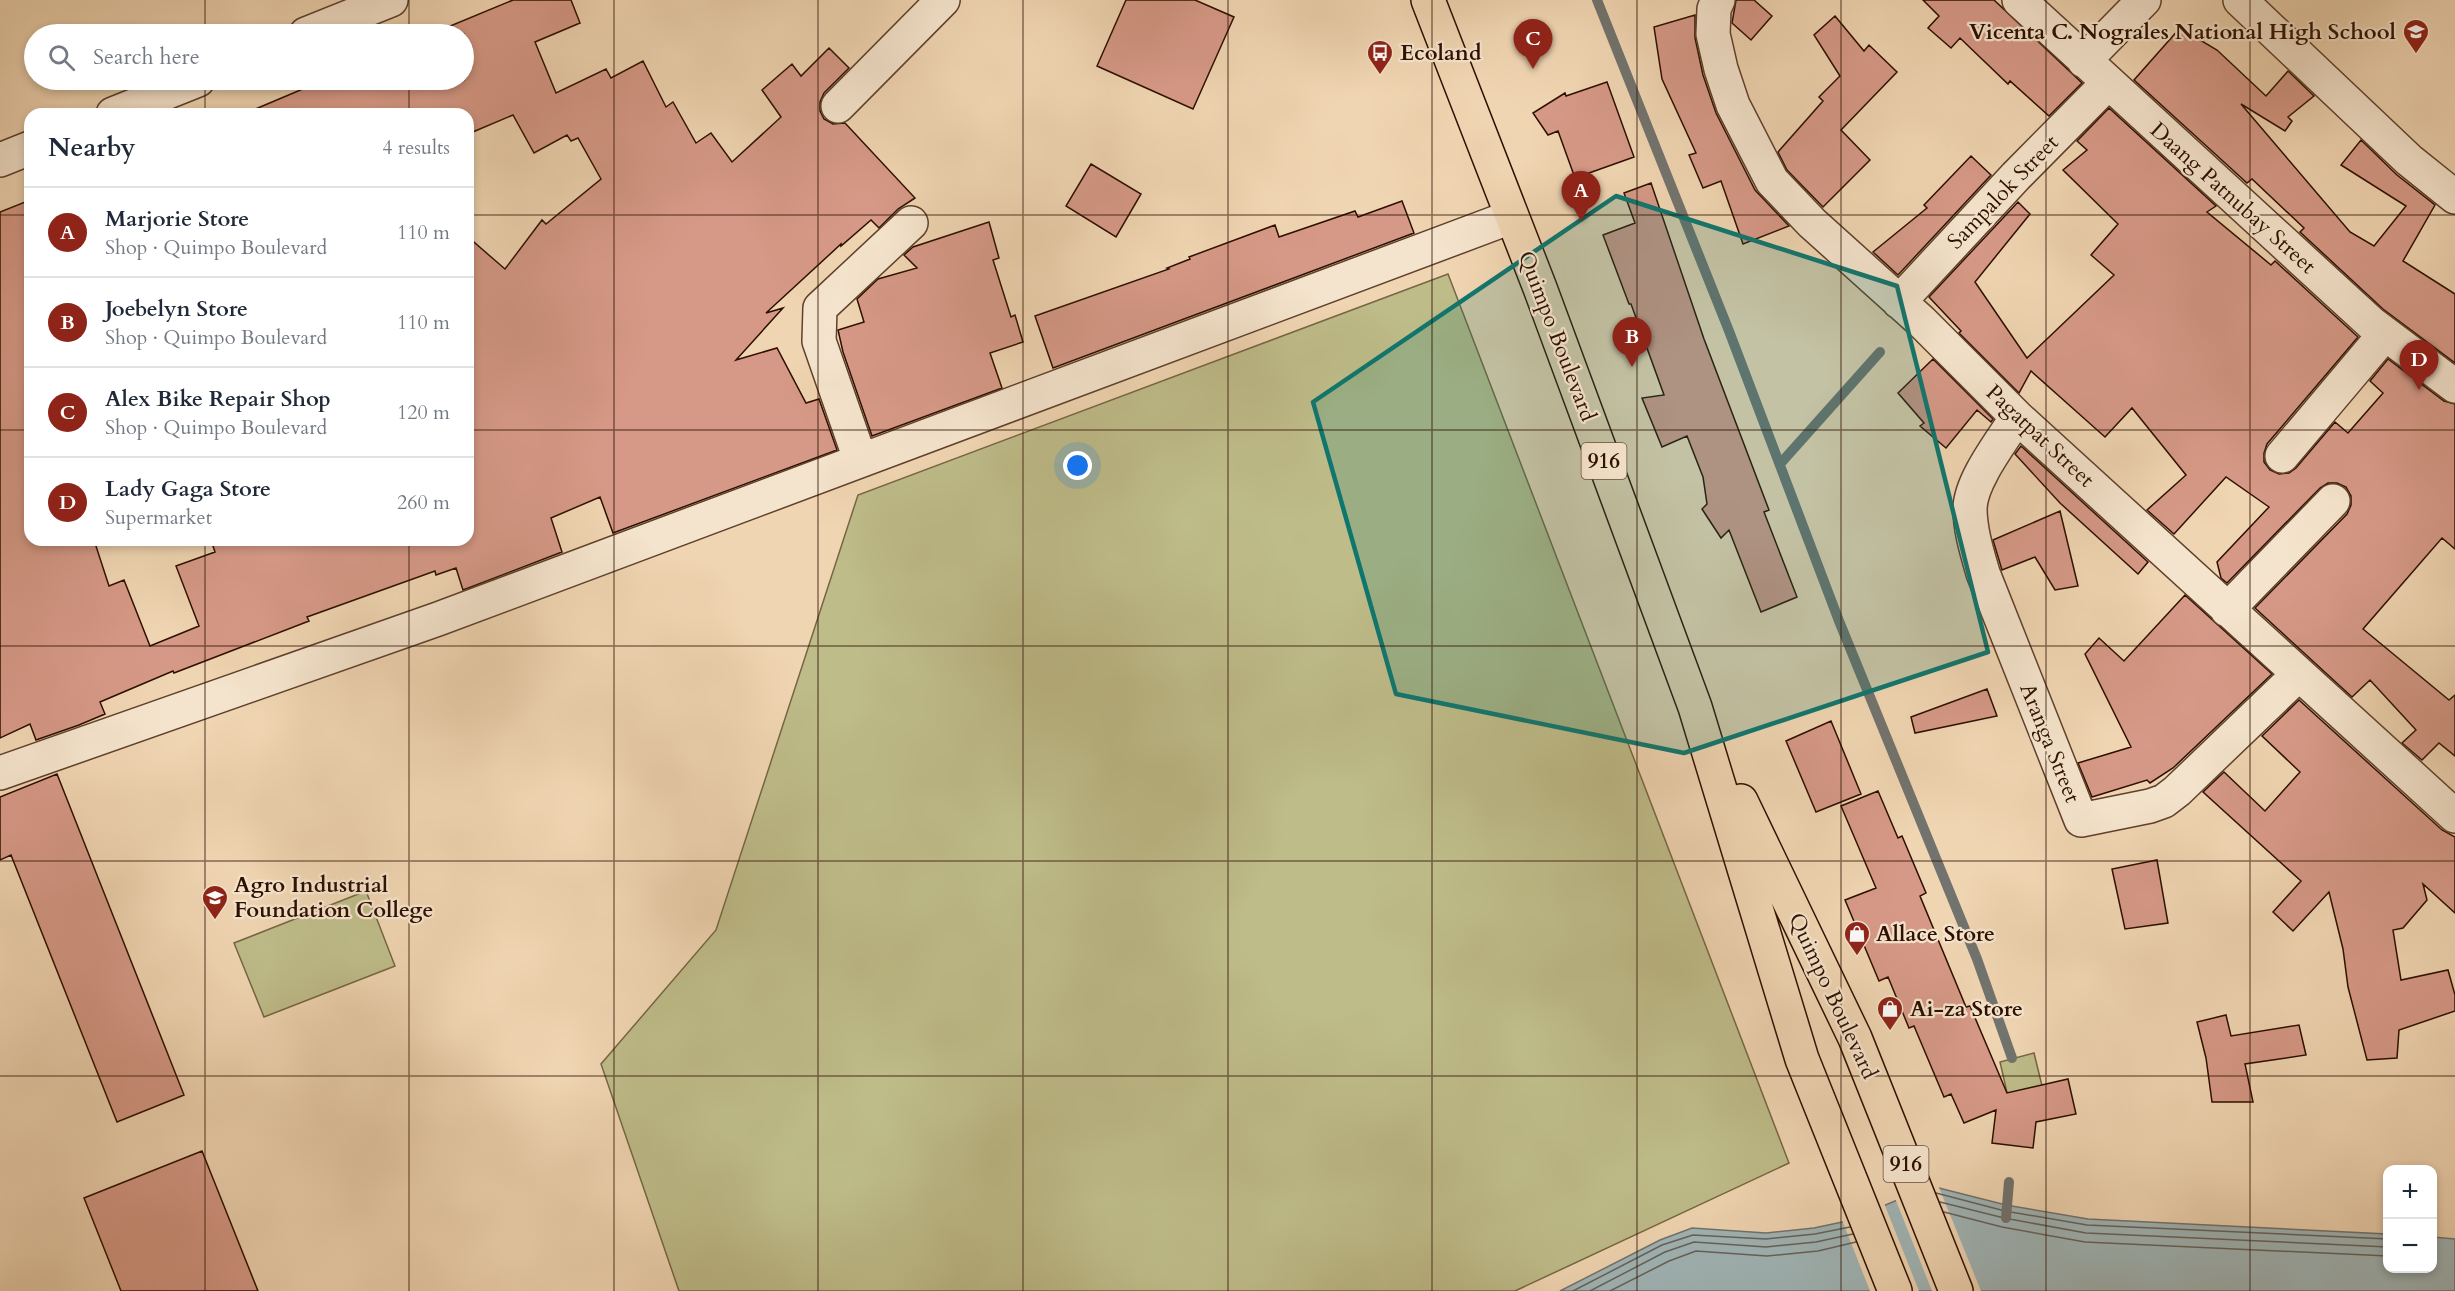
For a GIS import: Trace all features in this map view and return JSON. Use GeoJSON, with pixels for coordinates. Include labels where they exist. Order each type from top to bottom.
{"type":"FeatureCollection","features":[{"type":"Feature","properties":{"kind":"main road","name":"Quimpo Boulevard"},"geometry":{"type":"LineString","coordinates":[[1428,0],[1540,288],[1695,707],[1802,1059],[1895,1291]]}},
{"type":"Feature","properties":{"kind":"main road","name":"Quimpo Boulevard"},"geometry":{"type":"LineString","coordinates":[[1695,707],[1855,1038],[1956,1291]]}},
{"type":"Feature","properties":{"kind":"street"},"geometry":{"type":"LineString","coordinates":[[331,24],[391,0]]}},
{"type":"Feature","properties":{"kind":"street"},"geometry":{"type":"LineString","coordinates":[[838,106],[943,0]]}},
{"type":"Feature","properties":{"kind":"street","name":"Pagatpat Street"},"geometry":{"type":"LineString","coordinates":[[1718,0],[1714,9],[1713,34],[1721,69],[1733,105],[1772,181],[1812,223],[1921,321],[2017,417],[2455,816]]}},
{"type":"Feature","properties":{"kind":"street","name":"Daang Patnubay Street"},"geometry":{"type":"LineString","coordinates":[[2019,0],[2384,335],[2455,386]]}},
{"type":"Feature","properties":{"kind":"street"},"geometry":{"type":"LineString","coordinates":[[2084,61],[2144,0]]}},
{"type":"Feature","properties":{"kind":"street"},"geometry":{"type":"LineString","coordinates":[[2240,0],[2409,160],[2455,197]]}},
{"type":"Feature","properties":{"kind":"street","name":"Sampalok Street"},"geometry":{"type":"LineString","coordinates":[[1899,302],[2016,176],[2108,83]]}},
{"type":"Feature","properties":{"kind":"street"},"geometry":{"type":"LineString","coordinates":[[128,108],[173,90]]}},
{"type":"Feature","properties":{"kind":"street"},"geometry":{"type":"LineString","coordinates":[[0,160],[24,150]]}},
{"type":"Feature","properties":{"kind":"street"},"geometry":{"type":"LineString","coordinates":[[0,773],[438,619],[1511,217]]}},
{"type":"Feature","properties":{"kind":"street"},"geometry":{"type":"LineString","coordinates":[[860,459],[819,341],[820,308],[911,223]]}},
{"type":"Feature","properties":{"kind":"street"},"geometry":{"type":"LineString","coordinates":[[2282,456],[2384,335]]}},
{"type":"Feature","properties":{"kind":"street","name":"Aranga Street"},"geometry":{"type":"LineString","coordinates":[[2017,417],[1977,483],[1970,507],[1974,540],[1983,573],[2081,820],[2164,801],[2228,744],[2299,674]]}},
{"type":"Feature","properties":{"kind":"street"},"geometry":{"type":"LineString","coordinates":[[2227,610],[2333,501]]}},
{"type":"Feature","properties":{"kind":"highlighted area"},"geometry":{"type":"Polygon","coordinates":[[[1616,196],[1897,286],[1988,652],[1684,753],[1396,694],[1313,402],[1616,196]]]}},
{"type":"Feature","properties":{"kind":"shaded area"},"geometry":{"type":"Polygon","coordinates":[[[1448,274],[1789,1163],[1515,1291],[679,1291],[601,1064],[716,930],[858,495],[1448,274]]]}},
{"type":"Feature","properties":{"kind":"shaded area"},"geometry":{"type":"Polygon","coordinates":[[[366,891],[395,966],[264,1017],[234,943],[366,891]]]}},
{"type":"Feature","properties":{"kind":"shaded area"},"geometry":{"type":"Polygon","coordinates":[[[2034,1053],[2046,1102],[2011,1110],[2000,1062],[2034,1053]]]}},
{"type":"Feature","properties":{"kind":"water"},"geometry":{"type":"Polygon","coordinates":[[[1931,1186],[2006,1205],[2088,1219],[2383,1234],[2383,1273],[2437,1273],[2437,1237],[2455,1239],[2455,1291],[1560,1291],[1660,1240],[1692,1228],[1766,1233],[1814,1228],[1847,1221],[1931,1186]]]}},
{"type":"Feature","properties":{"kind":"pier"},"geometry":{"type":"Polygon","coordinates":[[[1931,1183],[1938,1185],[1981,1291],[1932,1291],[1895,1198],[1931,1183]]]}},
{"type":"Feature","properties":{"kind":"pier"},"geometry":{"type":"Polygon","coordinates":[[[1884,1203],[1919,1291],[1870,1291],[1842,1220],[1884,1203]]]}},
{"type":"Feature","properties":{"kind":"building"},"geometry":{"type":"Polygon","coordinates":[[[513,0],[571,0],[580,23],[535,42],[556,93],[606,69],[611,78],[643,61],[666,107],[673,102],[696,143],[711,133],[732,162],[781,117],[762,90],[792,64],[801,76],[829,48],[849,68],[824,93],[820,102],[820,111],[824,119],[833,124],[845,123],[915,198],[898,209],[879,228],[871,220],[841,246],[841,244],[766,313],[783,308],[736,360],[777,348],[806,403],[819,399],[837,450],[613,533],[600,497],[551,518],[562,552],[463,590],[456,568],[436,575],[435,571],[307,617],[309,621],[174,673],[173,671],[100,702],[105,714],[79,725],[36,740],[30,724],[0,738],[0,212],[24,202],[24,546],[96,546],[109,586],[124,580],[150,646],[199,626],[176,566],[215,552],[213,546],[474,546],[474,242],[505,269],[542,220],[546,224],[601,179],[578,138],[571,141],[567,135],[534,153],[513,115],[474,131],[474,108],[258,108],[300,90],[474,90],[474,24],[455,24],[513,0]]]}},
{"type":"Feature","properties":{"kind":"building"},"geometry":{"type":"Polygon","coordinates":[[[1126,0],[1195,0],[1234,17],[1193,109],[1097,66],[1126,0]]]}},
{"type":"Feature","properties":{"kind":"building"},"geometry":{"type":"Polygon","coordinates":[[[1736,0],[1754,0],[1772,16],[1751,40],[1732,23],[1736,0]]]}},
{"type":"Feature","properties":{"kind":"building"},"geometry":{"type":"Polygon","coordinates":[[[1923,0],[1994,0],[2082,83],[2049,116],[2010,81],[2008,84],[1960,38],[1951,48],[1928,28],[1939,16],[1923,0]]]}},
{"type":"Feature","properties":{"kind":"building"},"geometry":{"type":"Polygon","coordinates":[[[1695,15],[1695,38],[1703,75],[1716,113],[1755,190],[1789,226],[1743,244],[1721,181],[1703,188],[1689,155],[1696,153],[1662,79],[1654,27],[1695,15]]]}},
{"type":"Feature","properties":{"kind":"building"},"geometry":{"type":"Polygon","coordinates":[[[1835,16],[1864,51],[1869,45],[1897,72],[1841,130],[1870,160],[1823,207],[1787,170],[1778,152],[1823,101],[1819,97],[1840,76],[1814,35],[1835,16]]]}},
{"type":"Feature","properties":{"kind":"building"},"geometry":{"type":"Polygon","coordinates":[[[2180,28],[2217,50],[2266,96],[2288,71],[2314,96],[2288,117],[2292,121],[2285,131],[2241,104],[2350,232],[2374,246],[2406,206],[2341,165],[2361,140],[2397,175],[2435,205],[2403,261],[2455,294],[2455,363],[2383,309],[2300,232],[2304,228],[2252,179],[2247,183],[2134,80],[2180,28]]]}},
{"type":"Feature","properties":{"kind":"building"},"geometry":{"type":"Polygon","coordinates":[[[1607,82],[1634,157],[1575,178],[1558,131],[1548,135],[1533,113],[1565,93],[1566,96],[1607,82]]]}},
{"type":"Feature","properties":{"kind":"building"},"geometry":{"type":"Polygon","coordinates":[[[2109,108],[2216,206],[2207,212],[2271,265],[2275,261],[2358,337],[2267,444],[2264,462],[2270,470],[2279,474],[2289,473],[2296,468],[2335,422],[2348,433],[2383,393],[2370,381],[2388,359],[2444,401],[2455,404],[2455,549],[2442,538],[2363,629],[2449,700],[2455,695],[2455,756],[2439,743],[2422,760],[2402,743],[2416,730],[2370,680],[2352,697],[2255,608],[2347,514],[2351,505],[2351,496],[2346,487],[2337,483],[2328,483],[2320,488],[2227,583],[2221,578],[2217,562],[2269,507],[2226,477],[2174,534],[2147,510],[2186,475],[2132,408],[2105,437],[2031,371],[2019,393],[1959,333],[1961,331],[1929,297],[2018,202],[2030,214],[1975,282],[2027,358],[2114,275],[2091,255],[2118,224],[2063,170],[2087,150],[2077,141],[2109,108]]]}},
{"type":"Feature","properties":{"kind":"building"},"geometry":{"type":"Polygon","coordinates":[[[1971,156],[1991,175],[1898,275],[1873,252],[1927,208],[1924,205],[1971,156]]]}},
{"type":"Feature","properties":{"kind":"building"},"geometry":{"type":"Polygon","coordinates":[[[1091,164],[1141,194],[1116,237],[1066,206],[1091,164]]]}},
{"type":"Feature","properties":{"kind":"building"},"geometry":{"type":"Polygon","coordinates":[[[1651,183],[1704,339],[1769,510],[1764,512],[1797,597],[1761,612],[1729,530],[1721,538],[1702,509],[1707,504],[1703,477],[1687,436],[1662,447],[1642,398],[1664,395],[1603,235],[1635,223],[1624,193],[1651,183]]]}},
{"type":"Feature","properties":{"kind":"building"},"geometry":{"type":"Polygon","coordinates":[[[1402,201],[1414,233],[1053,368],[1035,316],[1169,269],[1167,268],[1190,259],[1189,257],[1275,225],[1279,237],[1355,211],[1358,217],[1402,201]]]}},
{"type":"Feature","properties":{"kind":"building"},"geometry":{"type":"Polygon","coordinates":[[[989,222],[999,258],[993,260],[1011,317],[1015,315],[1023,342],[990,353],[1002,388],[872,436],[843,352],[838,330],[864,322],[857,299],[878,279],[917,268],[904,255],[913,247],[989,222]]]}},
{"type":"Feature","properties":{"kind":"building"},"geometry":{"type":"Polygon","coordinates":[[[1933,359],[1993,419],[1991,422],[1977,410],[1946,448],[1920,426],[1924,423],[1898,393],[1933,359]]]}},
{"type":"Feature","properties":{"kind":"building"},"geometry":{"type":"Polygon","coordinates":[[[2021,446],[2148,562],[2138,574],[2060,503],[2015,454],[2021,446]]]}},
{"type":"Feature","properties":{"kind":"building"},"geometry":{"type":"Polygon","coordinates":[[[2060,511],[2078,586],[2055,590],[2035,557],[2002,570],[1993,540],[2060,511]]]}},
{"type":"Feature","properties":{"kind":"building"},"geometry":{"type":"Polygon","coordinates":[[[2185,595],[2272,674],[2173,768],[2150,783],[2147,780],[2092,797],[2078,763],[2131,747],[2085,654],[2099,638],[2124,661],[2185,595]]]}},
{"type":"Feature","properties":{"kind":"building"},"geometry":{"type":"Polygon","coordinates":[[[1987,689],[1997,716],[1915,733],[1911,717],[1987,689]]]}},
{"type":"Feature","properties":{"kind":"building"},"geometry":{"type":"Polygon","coordinates":[[[2299,700],[2442,830],[2455,837],[2455,913],[2423,884],[2427,900],[2403,928],[2393,930],[2401,980],[2448,970],[2455,995],[2455,1011],[2399,1030],[2397,1058],[2367,1060],[2348,987],[2343,949],[2329,892],[2293,931],[2273,912],[2301,881],[2203,792],[2224,772],[2265,811],[2300,772],[2262,736],[2299,700]]]}},
{"type":"Feature","properties":{"kind":"building"},"geometry":{"type":"Polygon","coordinates":[[[1831,721],[1861,794],[1816,812],[1786,741],[1831,721]]]}},
{"type":"Feature","properties":{"kind":"building"},"geometry":{"type":"Polygon","coordinates":[[[57,774],[184,1095],[117,1122],[11,855],[0,860],[0,797],[57,774]]]}},
{"type":"Feature","properties":{"kind":"building"},"geometry":{"type":"Polygon","coordinates":[[[1878,791],[1898,838],[1902,836],[1926,893],[1920,896],[1966,1007],[1970,1006],[2007,1093],[2068,1079],[2076,1114],[2036,1122],[2033,1148],[1992,1143],[1996,1110],[1964,1123],[1951,1094],[1944,1097],[1914,1026],[1909,1028],[1888,977],[1879,981],[1845,900],[1876,888],[1841,806],[1878,791]]]}},
{"type":"Feature","properties":{"kind":"building"},"geometry":{"type":"Polygon","coordinates":[[[2157,860],[2168,923],[2125,929],[2112,869],[2157,860]]]}},
{"type":"Feature","properties":{"kind":"building"},"geometry":{"type":"Polygon","coordinates":[[[2226,1015],[2231,1036],[2299,1025],[2306,1055],[2245,1064],[2253,1102],[2212,1102],[2206,1058],[2197,1022],[2226,1015]]]}},
{"type":"Feature","properties":{"kind":"building"},"geometry":{"type":"Polygon","coordinates":[[[202,1151],[258,1291],[121,1291],[84,1198],[202,1151]]]}},
{"type":"Feature","properties":{"kind":"waterway"},"geometry":{"type":"LineString","coordinates":[[1597,0],[1729,331],[1839,621],[1977,959],[2012,1058]]}},
{"type":"Feature","properties":{"kind":"waterway"},"geometry":{"type":"LineString","coordinates":[[1780,464],[1880,352]]}},
{"type":"Feature","properties":{"kind":"waterway"},"geometry":{"type":"LineString","coordinates":[[2006,1218],[2009,1182]]}},
{"type":"Feature","properties":{"kind":"place","name":"Vicenta C. Nograles National High School"},"geometry":{"type":"Point","coordinates":[2416,55]}},
{"type":"Feature","properties":{"kind":"place","name":"Alex Bike Repair Shop"},"geometry":{"type":"Point","coordinates":[1533,69]}},
{"type":"Feature","properties":{"kind":"place","name":"Ecoland"},"geometry":{"type":"Point","coordinates":[1380,76]}},
{"type":"Feature","properties":{"kind":"place","name":"Marjorie Store"},"geometry":{"type":"Point","coordinates":[1581,221]}},
{"type":"Feature","properties":{"kind":"place","name":"Joebelyn Store"},"geometry":{"type":"Point","coordinates":[1632,367]}},
{"type":"Feature","properties":{"kind":"place","name":"Lady Gaga Store"},"geometry":{"type":"Point","coordinates":[2419,390]}},
{"type":"Feature","properties":{"kind":"place","name":"Agro Industrial Foundation College"},"geometry":{"type":"Point","coordinates":[215,921]}},
{"type":"Feature","properties":{"kind":"place","name":"Allace Store"},"geometry":{"type":"Point","coordinates":[1857,957]}},
{"type":"Feature","properties":{"kind":"place","name":"Ai-za Store"},"geometry":{"type":"Point","coordinates":[1890,1032]}}]}
